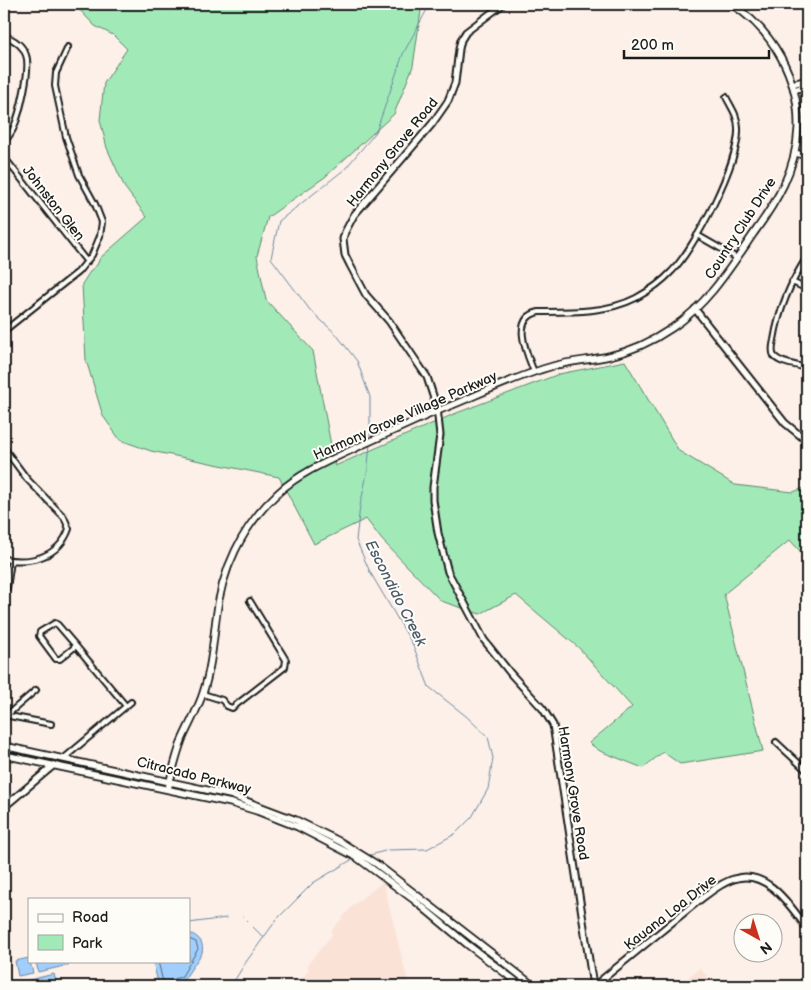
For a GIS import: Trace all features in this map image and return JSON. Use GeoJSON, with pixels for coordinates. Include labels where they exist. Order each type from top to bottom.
{"type":"FeatureCollection","features":[{"type":"Feature","properties":{"kind":"main road","name":"Country Club Drive"},"geometry":{"type":"LineString","coordinates":[[695,309],[718,286],[780,195],[790,172],[795,153],[798,125],[793,87],[781,58],[766,34],[750,17],[730,4]]}},
{"type":"Feature","properties":{"kind":"main road","name":"Harmony Grove Village Parkway"},"geometry":{"type":"LineString","coordinates":[[168,790],[178,751],[203,694],[209,672],[216,617],[225,573],[236,547],[247,529],[278,494],[311,470],[420,418],[558,364],[607,356],[633,348],[667,331],[695,309]]}},
{"type":"Feature","properties":{"kind":"main road","name":"Citracado Parkway"},"geometry":{"type":"LineString","coordinates":[[4,746],[170,781],[230,795],[251,802],[317,833],[350,854],[376,867],[534,986]]}},
{"type":"Feature","properties":{"kind":"main road","name":"Citracado Parkway"},"geometry":{"type":"LineString","coordinates":[[4,755],[249,809],[317,833]]}},
{"type":"Feature","properties":{"kind":"main road"},"geometry":{"type":"LineString","coordinates":[[36,761],[41,759],[57,762],[63,759]]}},
{"type":"Feature","properties":{"kind":"main road","name":"Citracado Parkway"},"geometry":{"type":"LineString","coordinates":[[376,867],[522,986]]}},
{"type":"Feature","properties":{"kind":"street","name":"Harmony Grove Road"},"geometry":{"type":"LineString","coordinates":[[503,4],[466,32],[459,49],[456,78],[448,101],[432,124],[354,215],[343,239],[345,255],[366,295],[389,321],[427,377],[438,412],[440,435],[433,486],[434,508],[443,557],[454,586],[484,640],[511,674],[543,709],[553,725],[593,986]]}},
{"type":"Feature","properties":{"kind":"street"},"geometry":{"type":"LineString","coordinates":[[4,36],[13,39],[21,45],[27,56],[28,68],[19,114],[14,129],[4,143]]}},
{"type":"Feature","properties":{"kind":"street"},"geometry":{"type":"LineString","coordinates":[[4,331],[78,272],[87,262],[100,236],[102,222],[95,204],[79,175],[66,137],[55,86],[56,73],[68,47]]}},
{"type":"Feature","properties":{"kind":"street"},"geometry":{"type":"LineString","coordinates":[[793,87],[807,80]]}},
{"type":"Feature","properties":{"kind":"street"},"geometry":{"type":"LineString","coordinates":[[793,87],[807,86]]}},
{"type":"Feature","properties":{"kind":"street"},"geometry":{"type":"LineString","coordinates":[[534,372],[522,332],[527,317],[539,312],[614,306],[634,299],[672,272],[684,257],[697,235],[738,143],[737,118],[726,97]]}},
{"type":"Feature","properties":{"kind":"street"},"geometry":{"type":"LineString","coordinates":[[795,153],[807,156]]}},
{"type":"Feature","properties":{"kind":"street","name":"Johnston Glen"},"geometry":{"type":"LineString","coordinates":[[4,157],[87,262]]}},
{"type":"Feature","properties":{"kind":"street"},"geometry":{"type":"LineString","coordinates":[[697,235],[737,258]]}},
{"type":"Feature","properties":{"kind":"street"},"geometry":{"type":"LineString","coordinates":[[807,257],[792,282],[778,318],[773,352],[775,357],[781,360],[807,368]]}},
{"type":"Feature","properties":{"kind":"street"},"geometry":{"type":"LineString","coordinates":[[792,282],[807,289]]}},
{"type":"Feature","properties":{"kind":"street"},"geometry":{"type":"LineString","coordinates":[[695,309],[785,424],[807,441]]}},
{"type":"Feature","properties":{"kind":"street"},"geometry":{"type":"LineString","coordinates":[[4,448],[27,479],[64,517],[69,529],[62,544],[47,554],[30,560],[11,561],[4,559]]}},
{"type":"Feature","properties":{"kind":"street"},"geometry":{"type":"LineString","coordinates":[[6,588],[11,561]]}},
{"type":"Feature","properties":{"kind":"street"},"geometry":{"type":"LineString","coordinates":[[203,694],[222,700],[227,706],[232,708],[287,664],[250,601]]}},
{"type":"Feature","properties":{"kind":"street"},"geometry":{"type":"LineString","coordinates":[[76,646],[60,659],[56,659],[39,636],[40,632],[55,623],[58,625],[76,646],[126,706]]}},
{"type":"Feature","properties":{"kind":"street"},"geometry":{"type":"LineString","coordinates":[[5,715],[36,690]]}},
{"type":"Feature","properties":{"kind":"street"},"geometry":{"type":"LineString","coordinates":[[63,759],[131,702]]}},
{"type":"Feature","properties":{"kind":"street"},"geometry":{"type":"LineString","coordinates":[[5,715],[51,724]]}},
{"type":"Feature","properties":{"kind":"street"},"geometry":{"type":"LineString","coordinates":[[776,742],[807,770]]}},
{"type":"Feature","properties":{"kind":"street"},"geometry":{"type":"LineString","coordinates":[[4,807],[54,765]]}},
{"type":"Feature","properties":{"kind":"street","name":"Kauana Loa Drive"},"geometry":{"type":"LineString","coordinates":[[593,986],[697,902],[733,879],[751,878],[770,886],[784,896],[807,928]]}},
{"type":"Feature","properties":{"kind":"shaded area"},"geometry":{"type":"Polygon","coordinates":[[[383,882],[409,986],[297,986],[309,969],[307,965],[332,935],[331,931],[353,905],[383,882]]]}},
{"type":"Feature","properties":{"kind":"shaded area"},"geometry":{"type":"Polygon","coordinates":[[[700,968],[715,986],[678,986],[700,968]]]}},
{"type":"Feature","properties":{"kind":"green space"},"geometry":{"type":"Polygon","coordinates":[[[74,4],[422,4],[413,66],[394,114],[325,177],[268,217],[257,256],[266,300],[313,351],[335,466],[454,414],[559,374],[625,361],[679,451],[735,485],[793,492],[807,487],[807,559],[790,540],[724,594],[763,751],[680,764],[663,752],[643,768],[600,751],[589,743],[632,707],[579,648],[516,595],[480,614],[441,601],[382,540],[366,519],[314,544],[279,477],[151,451],[120,440],[103,416],[86,360],[82,284],[91,270],[97,265],[100,258],[147,217],[125,188],[107,148],[100,120],[104,83],[127,49],[113,35],[95,26],[74,4]]]}},
{"type":"Feature","properties":{"kind":"water"},"geometry":{"type":"Polygon","coordinates":[[[190,934],[201,941],[202,953],[183,981],[167,986],[160,985],[153,962],[190,962],[190,934]]]}},
{"type":"Feature","properties":{"kind":"water"},"geometry":{"type":"Polygon","coordinates":[[[28,958],[33,973],[18,976],[15,961],[28,958]]]}},
{"type":"Feature","properties":{"kind":"water"},"geometry":{"type":"Polygon","coordinates":[[[36,962],[68,962],[69,965],[38,972],[36,962]]]}},
{"type":"Feature","properties":{"kind":"water"},"geometry":{"type":"Polygon","coordinates":[[[54,974],[57,986],[4,986],[54,974]]]}},
{"type":"Feature","properties":{"kind":"waterway","name":"Escondido Creek"},"geometry":{"type":"LineString","coordinates":[[370,438],[370,397],[357,361],[336,334],[310,310],[271,258],[279,221],[345,169],[376,132],[403,54],[430,4]]}},
{"type":"Feature","properties":{"kind":"waterway","name":"Escondido Creek"},"geometry":{"type":"LineString","coordinates":[[367,856],[388,850],[427,849],[455,834],[472,817],[488,789],[493,758],[488,737],[466,716],[429,687],[413,645],[370,572],[356,540],[370,444]]}},
{"type":"Feature","properties":{"kind":"waterway","name":"Escondido Creek"},"geometry":{"type":"LineString","coordinates":[[231,986],[277,919],[313,883],[353,859]]}},
{"type":"Feature","properties":{"kind":"waterway"},"geometry":{"type":"LineString","coordinates":[[243,917],[264,938]]}},
{"type":"Feature","properties":{"kind":"waterway"},"geometry":{"type":"LineString","coordinates":[[190,923],[226,918]]}}]}
